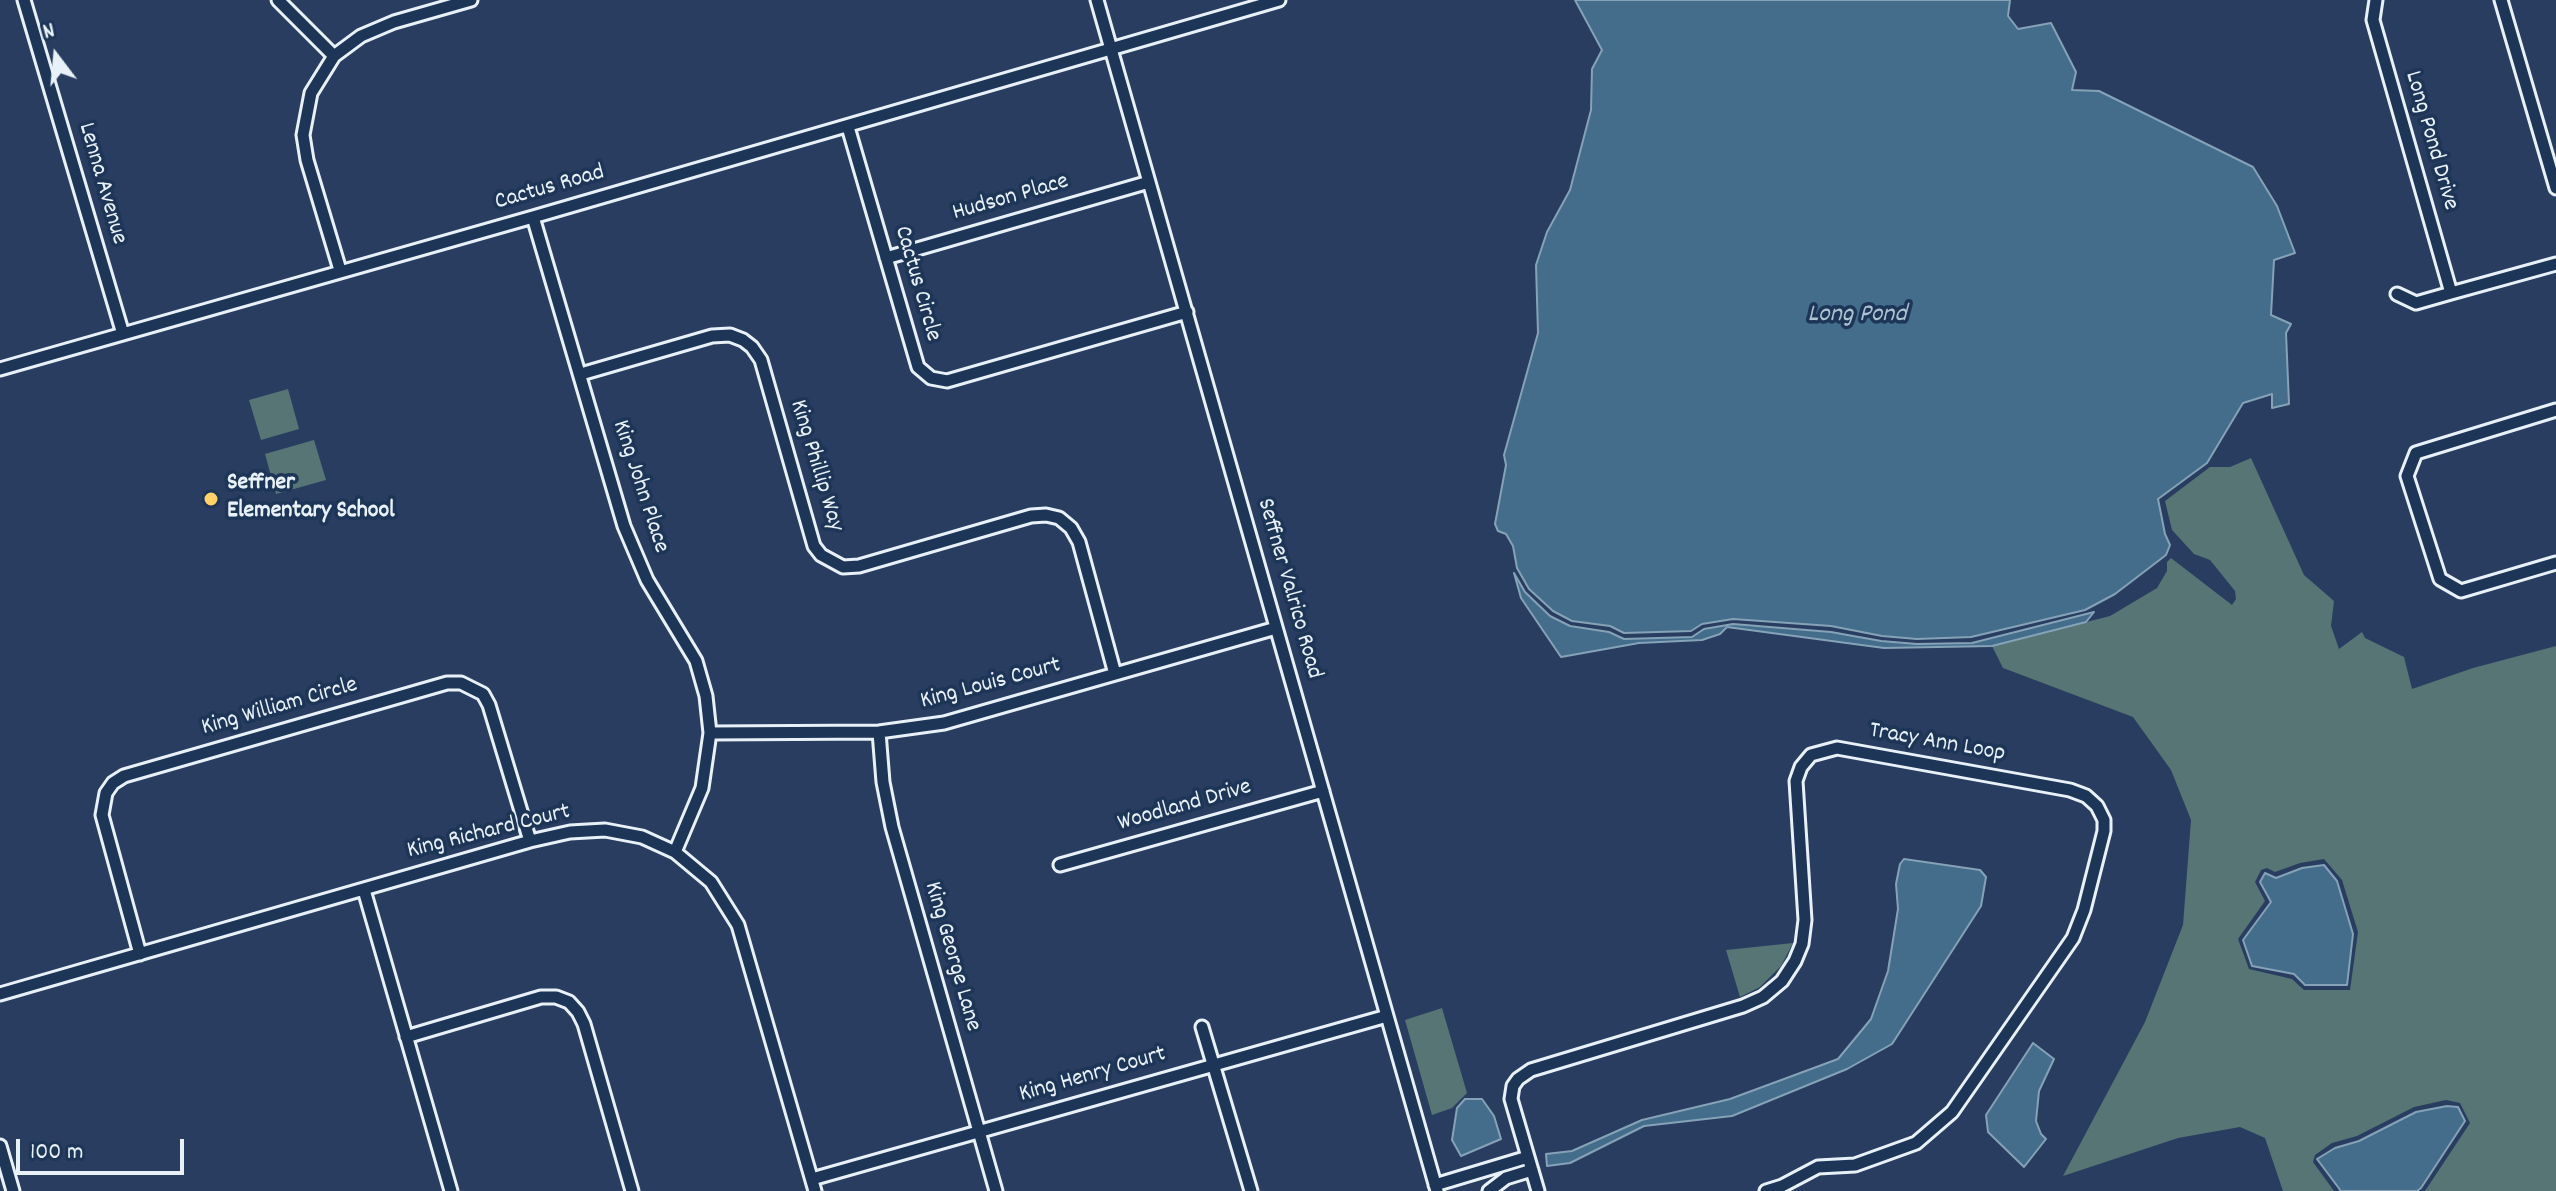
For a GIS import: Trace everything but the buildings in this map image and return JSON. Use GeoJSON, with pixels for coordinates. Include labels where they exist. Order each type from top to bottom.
{"type":"FeatureCollection","features":[{"type":"Feature","properties":{"kind":"street","name":"Lenna Avenue"},"geometry":{"type":"LineString","coordinates":[[24,0],[123,334]]}},
{"type":"Feature","properties":{"kind":"street"},"geometry":{"type":"LineString","coordinates":[[278,0],[334,56]]}},
{"type":"Feature","properties":{"kind":"street"},"geometry":{"type":"LineString","coordinates":[[340,270],[307,160],[303,135],[311,93],[334,56],[361,36],[394,22],[471,0]]}},
{"type":"Feature","properties":{"kind":"street","name":"Seffner Valrico Road"},"geometry":{"type":"LineString","coordinates":[[1097,0],[1436,1188]]}},
{"type":"Feature","properties":{"kind":"street","name":"Cactus Road"},"geometry":{"type":"LineString","coordinates":[[0,369],[848,127],[1279,0]]}},
{"type":"Feature","properties":{"kind":"street","name":"Long Pond Drive"},"geometry":{"type":"LineString","coordinates":[[2376,0],[2373,20],[2451,293]]}},
{"type":"Feature","properties":{"kind":"street"},"geometry":{"type":"LineString","coordinates":[[2501,0],[2556,188]]}},
{"type":"Feature","properties":{"kind":"street","name":"Cactus Circle"},"geometry":{"type":"LineString","coordinates":[[848,127],[918,367],[924,373],[939,381],[947,381],[1187,312]]}},
{"type":"Feature","properties":{"kind":"street","name":"Hudson Place"},"geometry":{"type":"LineString","coordinates":[[886,258],[1149,182]]}},
{"type":"Feature","properties":{"kind":"street","name":"King John Place"},"geometry":{"type":"LineString","coordinates":[[533,217],[624,526],[647,580],[696,661],[706,696],[710,733],[702,788],[675,852]]}},
{"type":"Feature","properties":{"kind":"street"},"geometry":{"type":"LineString","coordinates":[[2397,294],[2416,303],[2556,264]]}},
{"type":"Feature","properties":{"kind":"street","name":"King Phillip Way"},"geometry":{"type":"LineString","coordinates":[[581,374],[712,336],[730,335],[743,340],[761,360],[814,546],[821,555],[843,567],[859,566],[1031,516],[1059,518],[1071,528],[1079,542],[1115,674]]}},
{"type":"Feature","properties":{"kind":"street"},"geometry":{"type":"LineString","coordinates":[[2556,410],[2416,453],[2407,476],[2440,579],[2461,591],[2556,563]]}},
{"type":"Feature","properties":{"kind":"street","name":"King Louis Court"},"geometry":{"type":"LineString","coordinates":[[710,733],[879,732],[944,723],[1276,628]]}},
{"type":"Feature","properties":{"kind":"street","name":"King William Circle"},"geometry":{"type":"LineString","coordinates":[[140,954],[102,815],[106,793],[113,783],[124,776],[447,683],[461,683],[483,694],[489,705],[530,841]]}},
{"type":"Feature","properties":{"kind":"street","name":"King George Lane"},"geometry":{"type":"LineString","coordinates":[[879,732],[883,782],[892,827],[996,1191]]}},
{"type":"Feature","properties":{"kind":"street","name":"Tracy Ann Loop"},"geometry":{"type":"LineString","coordinates":[[1538,1191],[1511,1099],[1513,1086],[1518,1079],[1531,1070],[1743,1006],[1763,997],[1782,981],[1802,944],[1805,920],[1796,781],[1801,767],[1811,755],[1837,748],[2070,790],[2086,796],[2097,806],[2104,820],[2104,831],[2084,910],[2073,938],[1952,1112],[1916,1143],[1855,1165],[1818,1167],[1766,1191]]}},
{"type":"Feature","properties":{"kind":"street","name":"Woodland Drive"},"geometry":{"type":"LineString","coordinates":[[1060,865],[1323,791]]}},
{"type":"Feature","properties":{"kind":"street","name":"King Richard Court"},"geometry":{"type":"LineString","coordinates":[[0,994],[530,841],[570,832],[605,830],[642,837],[675,852],[711,882],[738,925],[814,1185]]}},
{"type":"Feature","properties":{"kind":"street"},"geometry":{"type":"LineString","coordinates":[[364,890],[451,1191]]}},
{"type":"Feature","properties":{"kind":"street"},"geometry":{"type":"LineString","coordinates":[[406,1037],[541,997],[556,997],[569,1002],[584,1024],[632,1191]]}},
{"type":"Feature","properties":{"kind":"street","name":"King Henry Court"},"geometry":{"type":"LineString","coordinates":[[814,1185],[978,1132],[1387,1016]]}},
{"type":"Feature","properties":{"kind":"street"},"geometry":{"type":"LineString","coordinates":[[1202,1027],[1251,1191]]}},
{"type":"Feature","properties":{"kind":"street"},"geometry":{"type":"LineString","coordinates":[[0,1146],[13,1191]]}},
{"type":"Feature","properties":{"kind":"street"},"geometry":{"type":"LineString","coordinates":[[1436,1188],[1528,1157]]}},
{"type":"Feature","properties":{"kind":"street"},"geometry":{"type":"LineString","coordinates":[[1479,1172],[1487,1191],[1506,1178],[1532,1170]]}},
{"type":"Feature","properties":{"kind":"green space"},"geometry":{"type":"Polygon","coordinates":[[[288,389],[299,429],[261,440],[249,400],[288,389]]]}},
{"type":"Feature","properties":{"kind":"green space"},"geometry":{"type":"Polygon","coordinates":[[[314,440],[326,480],[276,494],[265,454],[314,440]]]}},
{"type":"Feature","properties":{"kind":"green space"},"geometry":{"type":"Polygon","coordinates":[[[2251,458],[2304,575],[2334,601],[2331,626],[2339,649],[2362,632],[2365,638],[2404,657],[2412,689],[2473,668],[2556,646],[2556,1191],[2425,1191],[2470,1123],[2460,1103],[2446,1100],[2414,1107],[2357,1136],[2332,1143],[2315,1155],[2313,1162],[2334,1191],[2283,1191],[2265,1138],[2240,1127],[2178,1138],[2063,1176],[2145,1022],[2183,925],[2191,820],[2171,770],[2133,717],[2003,668],[1992,646],[2110,616],[2157,588],[2171,558],[2232,605],[2236,599],[2235,591],[2210,560],[2194,554],[2172,530],[2165,501],[2210,467],[2230,467],[2251,458]],[[2324,859],[2275,872],[2267,868],[2261,870],[2255,882],[2265,901],[2238,939],[2249,969],[2292,979],[2304,990],[2350,990],[2358,932],[2342,880],[2324,859]]]}},
{"type":"Feature","properties":{"kind":"green space"},"geometry":{"type":"Polygon","coordinates":[[[1793,943],[1781,966],[1760,987],[1740,997],[1726,950],[1793,943]]]}},
{"type":"Feature","properties":{"kind":"green space"},"geometry":{"type":"Polygon","coordinates":[[[1442,1008],[1467,1093],[1452,1108],[1432,1115],[1405,1020],[1442,1008]]]}},
{"type":"Feature","properties":{"kind":"water","name":"Long Pond"},"geometry":{"type":"Polygon","coordinates":[[[1575,0],[2010,0],[2008,16],[2018,29],[2051,23],[2076,72],[2072,90],[2099,91],[2253,167],[2277,206],[2295,253],[2274,260],[2271,315],[2291,324],[2286,333],[2289,404],[2272,408],[2272,394],[2243,403],[2207,463],[2158,499],[2170,545],[2166,555],[2115,594],[2085,610],[1971,637],[1917,639],[1831,626],[1733,619],[1702,624],[1691,631],[1624,633],[1610,626],[1572,621],[1553,611],[1529,589],[1517,568],[1513,546],[1495,524],[1506,465],[1504,455],[1538,333],[1536,265],[1547,232],[1570,190],[1591,110],[1592,69],[1602,50],[1575,0]]]}},
{"type":"Feature","properties":{"kind":"water"},"geometry":{"type":"Polygon","coordinates":[[[1514,573],[1525,592],[1550,616],[1570,626],[1609,632],[1624,639],[1692,637],[1704,629],[1733,624],[1831,632],[1917,644],[1972,643],[2094,612],[2086,622],[1992,646],[1884,648],[1727,627],[1720,634],[1702,640],[1639,643],[1561,657],[1521,598],[1514,573]]]}},
{"type":"Feature","properties":{"kind":"water"},"geometry":{"type":"Polygon","coordinates":[[[1904,859],[1980,870],[1986,877],[1981,906],[1892,1044],[1847,1069],[1732,1116],[1644,1126],[1570,1163],[1547,1166],[1546,1154],[1572,1151],[1642,1120],[1730,1099],[1838,1059],[1871,1019],[1888,971],[1898,909],[1896,884],[1904,859]]]}},
{"type":"Feature","properties":{"kind":"water"},"geometry":{"type":"Polygon","coordinates":[[[2324,865],[2337,881],[2353,934],[2347,985],[2305,985],[2294,974],[2252,966],[2243,940],[2271,902],[2260,882],[2265,873],[2276,878],[2302,868],[2324,865]]]}},
{"type":"Feature","properties":{"kind":"water"},"geometry":{"type":"Polygon","coordinates":[[[2033,1043],[2054,1059],[2039,1091],[2036,1121],[2046,1139],[2024,1167],[1988,1132],[1986,1115],[2033,1043]]]}},
{"type":"Feature","properties":{"kind":"water"},"geometry":{"type":"Polygon","coordinates":[[[1465,1099],[1482,1099],[1494,1116],[1501,1139],[1461,1156],[1452,1140],[1457,1108],[1465,1099]]]}},
{"type":"Feature","properties":{"kind":"water"},"geometry":{"type":"Polygon","coordinates":[[[2458,1107],[2465,1121],[2417,1191],[2341,1191],[2317,1159],[2416,1112],[2458,1107]]]}},
{"type":"Feature","properties":{"kind":"place","name":"Seffner Elementary School"},"geometry":{"type":"Point","coordinates":[211,499]}}]}
